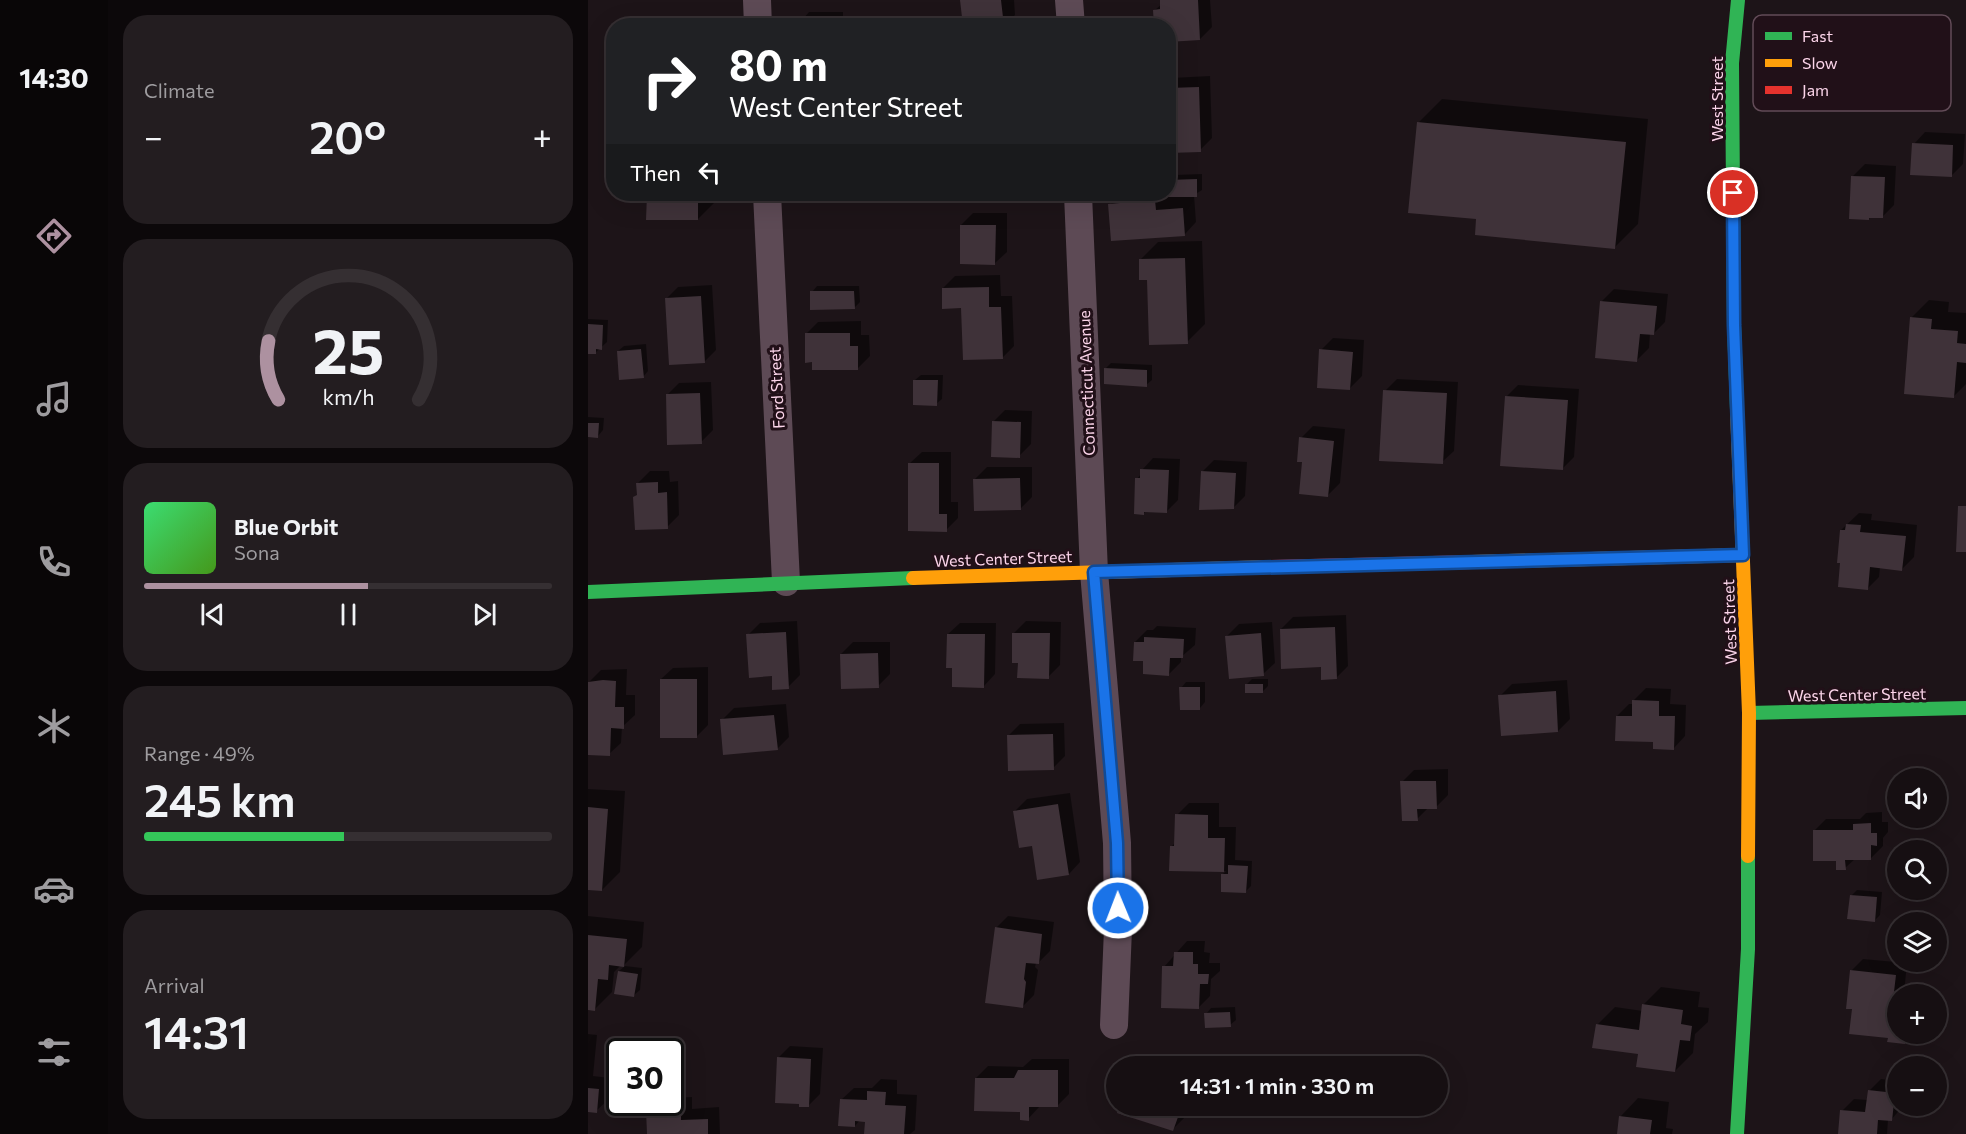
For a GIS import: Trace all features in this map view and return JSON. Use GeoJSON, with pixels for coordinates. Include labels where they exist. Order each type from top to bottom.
{"type":"FeatureCollection","features":[{"type":"Feature","properties":{"kind":"street"},"geometry":{"type":"LineString","coordinates":[[757,0],[758,18]]}},
{"type":"Feature","properties":{"kind":"street"},"geometry":{"type":"LineString","coordinates":[[1070,0],[1071,18]]}},
{"type":"Feature","properties":{"kind":"street","name":"West Street"},"geometry":{"type":"LineString","coordinates":[[1737,1134],[1748,949],[1749,713],[1734,325],[1732,63],[1738,0]]}},
{"type":"Feature","properties":{"kind":"street","name":"Ford Street"},"geometry":{"type":"LineString","coordinates":[[767,201],[786,582]]}},
{"type":"Feature","properties":{"kind":"street","name":"Connecticut Avenue"},"geometry":{"type":"LineString","coordinates":[[1078,201],[1094,572],[1117,843],[1118,929],[1114,1025]]}},
{"type":"Feature","properties":{"kind":"street","name":"West Center Street"},"geometry":{"type":"LineString","coordinates":[[588,592],[786,582],[1094,572],[1743,555]]}},
{"type":"Feature","properties":{"kind":"street","name":"West Center Street"},"geometry":{"type":"LineString","coordinates":[[1749,713],[1966,708]]}},
{"type":"Feature","properties":{"kind":"building"},"geometry":{"type":"Polygon","coordinates":[[[960,0],[1001,0],[1003,18],[962,18],[960,0]]]}},
{"type":"Feature","properties":{"kind":"building"},"geometry":{"type":"Polygon","coordinates":[[[1160,0],[1198,0],[1200,40],[1176,42],[1176,18],[1154,18],[1153,10],[1160,9],[1160,0]]]}},
{"type":"Feature","properties":{"kind":"building"},"geometry":{"type":"Polygon","coordinates":[[[1199,87],[1201,152],[1176,153],[1176,88],[1199,87]]]}},
{"type":"Feature","properties":{"kind":"building"},"geometry":{"type":"Polygon","coordinates":[[[1417,122],[1626,142],[1615,249],[1475,235],[1476,219],[1408,213],[1417,122]]]}},
{"type":"Feature","properties":{"kind":"building"},"geometry":{"type":"Polygon","coordinates":[[[1912,143],[1953,145],[1952,177],[1910,175],[1912,143]]]}},
{"type":"Feature","properties":{"kind":"building"},"geometry":{"type":"Polygon","coordinates":[[[1851,176],[1885,177],[1883,218],[1849,219],[1851,176]]]}},
{"type":"Feature","properties":{"kind":"building"},"geometry":{"type":"Polygon","coordinates":[[[1197,179],[1197,197],[1176,197],[1176,180],[1197,179]]]}},
{"type":"Feature","properties":{"kind":"building"},"geometry":{"type":"Polygon","coordinates":[[[647,201],[698,201],[698,220],[646,220],[647,201]]]}},
{"type":"Feature","properties":{"kind":"building"},"geometry":{"type":"Polygon","coordinates":[[[1155,201],[1156,210],[1183,208],[1185,236],[1111,241],[1108,204],[1155,201]]]}},
{"type":"Feature","properties":{"kind":"building"},"geometry":{"type":"Polygon","coordinates":[[[960,225],[996,225],[995,265],[960,264],[960,225]]]}},
{"type":"Feature","properties":{"kind":"building"},"geometry":{"type":"Polygon","coordinates":[[[1185,258],[1188,344],[1149,345],[1147,280],[1139,280],[1139,259],[1185,258]]]}},
{"type":"Feature","properties":{"kind":"building"},"geometry":{"type":"Polygon","coordinates":[[[989,287],[989,307],[1001,307],[1003,359],[963,360],[961,308],[942,309],[942,288],[989,287]]]}},
{"type":"Feature","properties":{"kind":"building"},"geometry":{"type":"Polygon","coordinates":[[[810,291],[854,291],[855,309],[810,310],[810,291]]]}},
{"type":"Feature","properties":{"kind":"building"},"geometry":{"type":"Polygon","coordinates":[[[701,296],[705,363],[669,365],[665,298],[701,296]]]}},
{"type":"Feature","properties":{"kind":"building"},"geometry":{"type":"Polygon","coordinates":[[[1600,301],[1657,306],[1654,335],[1640,334],[1637,362],[1595,358],[1600,301]]]}},
{"type":"Feature","properties":{"kind":"building"},"geometry":{"type":"Polygon","coordinates":[[[1910,317],[1932,319],[1931,329],[1958,331],[1957,343],[1966,344],[1966,363],[1957,362],[1954,398],[1904,394],[1910,317]]]}},
{"type":"Feature","properties":{"kind":"building"},"geometry":{"type":"Polygon","coordinates":[[[588,324],[603,325],[602,350],[596,349],[596,354],[588,354],[588,324]]]}},
{"type":"Feature","properties":{"kind":"building"},"geometry":{"type":"Polygon","coordinates":[[[805,333],[850,333],[850,346],[858,346],[858,370],[812,370],[812,362],[805,363],[805,333]]]}},
{"type":"Feature","properties":{"kind":"building"},"geometry":{"type":"Polygon","coordinates":[[[641,349],[644,378],[619,380],[617,351],[641,349]]]}},
{"type":"Feature","properties":{"kind":"building"},"geometry":{"type":"Polygon","coordinates":[[[1319,349],[1353,352],[1350,390],[1317,388],[1319,349]]]}},
{"type":"Feature","properties":{"kind":"building"},"geometry":{"type":"Polygon","coordinates":[[[1104,368],[1147,370],[1147,387],[1104,384],[1104,368]]]}},
{"type":"Feature","properties":{"kind":"building"},"geometry":{"type":"Polygon","coordinates":[[[913,380],[938,380],[937,406],[913,405],[913,380]]]}},
{"type":"Feature","properties":{"kind":"building"},"geometry":{"type":"Polygon","coordinates":[[[1383,390],[1447,393],[1443,464],[1379,461],[1383,390]]]}},
{"type":"Feature","properties":{"kind":"building"},"geometry":{"type":"Polygon","coordinates":[[[700,393],[702,444],[667,445],[666,394],[700,393]]]}},
{"type":"Feature","properties":{"kind":"building"},"geometry":{"type":"Polygon","coordinates":[[[1505,396],[1568,400],[1563,470],[1500,466],[1505,396]]]}},
{"type":"Feature","properties":{"kind":"building"},"geometry":{"type":"Polygon","coordinates":[[[992,421],[1021,422],[1020,458],[991,457],[992,421]]]}},
{"type":"Feature","properties":{"kind":"building"},"geometry":{"type":"Polygon","coordinates":[[[588,423],[599,423],[598,438],[588,437],[588,423]]]}},
{"type":"Feature","properties":{"kind":"building"},"geometry":{"type":"Polygon","coordinates":[[[1299,437],[1334,441],[1328,497],[1299,494],[1302,462],[1297,462],[1299,437]]]}},
{"type":"Feature","properties":{"kind":"building"},"geometry":{"type":"Polygon","coordinates":[[[908,463],[939,463],[939,514],[947,514],[947,532],[908,531],[908,463]]]}},
{"type":"Feature","properties":{"kind":"building"},"geometry":{"type":"Polygon","coordinates":[[[1140,469],[1169,470],[1167,513],[1134,514],[1135,478],[1140,478],[1140,469]]]}},
{"type":"Feature","properties":{"kind":"building"},"geometry":{"type":"Polygon","coordinates":[[[1201,471],[1236,473],[1234,509],[1199,510],[1201,471]]]}},
{"type":"Feature","properties":{"kind":"building"},"geometry":{"type":"Polygon","coordinates":[[[1020,478],[1021,510],[974,511],[973,479],[1020,478]]]}},
{"type":"Feature","properties":{"kind":"building"},"geometry":{"type":"Polygon","coordinates":[[[658,482],[658,493],[667,492],[668,529],[635,530],[633,497],[637,495],[636,483],[658,482]]]}},
{"type":"Feature","properties":{"kind":"building"},"geometry":{"type":"Polygon","coordinates":[[[1958,506],[1966,506],[1966,552],[1956,552],[1958,506]]]}},
{"type":"Feature","properties":{"kind":"building"},"geometry":{"type":"Polygon","coordinates":[[[1846,524],[1861,525],[1860,532],[1906,536],[1902,571],[1870,567],[1868,590],[1838,587],[1840,563],[1837,563],[1840,530],[1845,530],[1846,524]]]}},
{"type":"Feature","properties":{"kind":"building"},"geometry":{"type":"Polygon","coordinates":[[[1335,627],[1337,679],[1321,680],[1321,667],[1281,669],[1280,629],[1335,627]]]}},
{"type":"Feature","properties":{"kind":"building"},"geometry":{"type":"Polygon","coordinates":[[[786,632],[789,689],[772,690],[772,676],[749,678],[746,634],[786,632]]]}},
{"type":"Feature","properties":{"kind":"building"},"geometry":{"type":"Polygon","coordinates":[[[1012,633],[1050,633],[1049,679],[1017,678],[1018,663],[1012,663],[1012,633]]]}},
{"type":"Feature","properties":{"kind":"building"},"geometry":{"type":"Polygon","coordinates":[[[1261,633],[1264,676],[1229,679],[1225,636],[1261,633]]]}},
{"type":"Feature","properties":{"kind":"building"},"geometry":{"type":"Polygon","coordinates":[[[947,634],[985,634],[984,688],[952,687],[952,668],[946,668],[947,634]]]}},
{"type":"Feature","properties":{"kind":"building"},"geometry":{"type":"Polygon","coordinates":[[[1144,637],[1184,639],[1183,658],[1170,658],[1169,676],[1143,674],[1143,661],[1133,661],[1134,642],[1144,642],[1144,637]]]}},
{"type":"Feature","properties":{"kind":"building"},"geometry":{"type":"Polygon","coordinates":[[[878,653],[879,688],[841,689],[840,654],[878,653]]]}},
{"type":"Feature","properties":{"kind":"building"},"geometry":{"type":"Polygon","coordinates":[[[660,679],[697,679],[697,738],[660,738],[660,679]]]}},
{"type":"Feature","properties":{"kind":"building"},"geometry":{"type":"Polygon","coordinates":[[[616,681],[615,707],[624,707],[624,729],[611,728],[610,756],[588,755],[588,682],[616,681]]]}},
{"type":"Feature","properties":{"kind":"building"},"geometry":{"type":"Polygon","coordinates":[[[1245,684],[1263,684],[1263,693],[1245,693],[1245,684]]]}},
{"type":"Feature","properties":{"kind":"building"},"geometry":{"type":"Polygon","coordinates":[[[1179,687],[1200,687],[1200,710],[1180,710],[1179,687]]]}},
{"type":"Feature","properties":{"kind":"building"},"geometry":{"type":"Polygon","coordinates":[[[1556,691],[1558,732],[1501,736],[1498,695],[1556,691]]]}},
{"type":"Feature","properties":{"kind":"building"},"geometry":{"type":"Polygon","coordinates":[[[1632,700],[1659,701],[1659,716],[1675,716],[1674,750],[1653,749],[1653,742],[1615,741],[1616,716],[1632,716],[1632,700]]]}},
{"type":"Feature","properties":{"kind":"building"},"geometry":{"type":"Polygon","coordinates":[[[774,715],[778,750],[723,755],[720,719],[774,715]]]}},
{"type":"Feature","properties":{"kind":"building"},"geometry":{"type":"Polygon","coordinates":[[[1053,734],[1054,770],[1008,771],[1007,735],[1053,734]]]}},
{"type":"Feature","properties":{"kind":"building"},"geometry":{"type":"Polygon","coordinates":[[[1400,781],[1436,781],[1437,809],[1417,809],[1418,821],[1402,821],[1400,781]]]}},
{"type":"Feature","properties":{"kind":"building"},"geometry":{"type":"Polygon","coordinates":[[[1058,804],[1069,875],[1037,880],[1032,846],[1019,848],[1013,811],[1058,804]]]}},
{"type":"Feature","properties":{"kind":"building"},"geometry":{"type":"Polygon","coordinates":[[[588,807],[608,809],[602,891],[588,890],[588,807]]]}},
{"type":"Feature","properties":{"kind":"building"},"geometry":{"type":"Polygon","coordinates":[[[1175,814],[1208,815],[1208,838],[1225,838],[1224,872],[1169,871],[1170,846],[1174,846],[1175,814]]]}},
{"type":"Feature","properties":{"kind":"building"},"geometry":{"type":"Polygon","coordinates":[[[1871,823],[1871,833],[1877,833],[1877,846],[1871,845],[1871,860],[1845,860],[1846,870],[1836,870],[1836,861],[1813,861],[1813,830],[1853,830],[1853,824],[1871,823]]]}},
{"type":"Feature","properties":{"kind":"building"},"geometry":{"type":"Polygon","coordinates":[[[1228,865],[1248,866],[1246,893],[1221,892],[1221,874],[1228,874],[1228,865]]]}},
{"type":"Feature","properties":{"kind":"building"},"geometry":{"type":"Polygon","coordinates":[[[1850,895],[1877,897],[1875,922],[1847,919],[1850,895]]]}},
{"type":"Feature","properties":{"kind":"building"},"geometry":{"type":"Polygon","coordinates":[[[995,927],[1042,934],[1039,964],[1026,963],[1023,1008],[985,1003],[995,927]]]}},
{"type":"Feature","properties":{"kind":"building"},"geometry":{"type":"Polygon","coordinates":[[[588,935],[627,939],[624,967],[609,965],[608,980],[598,979],[595,1011],[588,1010],[588,935]]]}},
{"type":"Feature","properties":{"kind":"building"},"geometry":{"type":"Polygon","coordinates":[[[1174,952],[1193,952],[1193,964],[1198,964],[1198,974],[1209,974],[1208,984],[1200,984],[1199,1009],[1161,1008],[1162,966],[1173,966],[1174,952]]]}},
{"type":"Feature","properties":{"kind":"building"},"geometry":{"type":"Polygon","coordinates":[[[1850,970],[1896,975],[1895,984],[1887,984],[1887,1038],[1849,1034],[1852,1009],[1846,1009],[1850,970]]]}},
{"type":"Feature","properties":{"kind":"building"},"geometry":{"type":"Polygon","coordinates":[[[618,971],[638,974],[634,997],[614,994],[618,971]]]}},
{"type":"Feature","properties":{"kind":"building"},"geometry":{"type":"Polygon","coordinates":[[[1642,1004],[1683,1010],[1681,1024],[1692,1026],[1690,1041],[1680,1040],[1675,1072],[1636,1067],[1638,1054],[1592,1048],[1596,1024],[1639,1030],[1642,1004]]]}},
{"type":"Feature","properties":{"kind":"building"},"geometry":{"type":"Polygon","coordinates":[[[1230,1012],[1231,1027],[1205,1028],[1204,1013],[1230,1012]]]}},
{"type":"Feature","properties":{"kind":"building"},"geometry":{"type":"Polygon","coordinates":[[[777,1057],[811,1059],[809,1107],[799,1107],[799,1104],[775,1103],[777,1057]]]}},
{"type":"Feature","properties":{"kind":"building"},"geometry":{"type":"Polygon","coordinates":[[[1018,1070],[1058,1070],[1058,1107],[1029,1107],[1029,1121],[1020,1120],[1020,1112],[974,1111],[975,1078],[1014,1078],[1018,1070]]]}},
{"type":"Feature","properties":{"kind":"building"},"geometry":{"type":"Polygon","coordinates":[[[588,1088],[599,1089],[597,1113],[588,1112],[588,1088]]]}},
{"type":"Feature","properties":{"kind":"building"},"geometry":{"type":"Polygon","coordinates":[[[1868,1090],[1887,1092],[1887,1116],[1893,1116],[1892,1121],[1878,1120],[1877,1134],[1838,1134],[1840,1110],[1865,1112],[1868,1090]]]}},
{"type":"Feature","properties":{"kind":"building"},"geometry":{"type":"Polygon","coordinates":[[[867,1091],[886,1092],[885,1105],[906,1106],[904,1134],[864,1134],[865,1122],[855,1121],[855,1127],[838,1126],[840,1099],[867,1100],[867,1091]]]}},
{"type":"Feature","properties":{"kind":"building"},"geometry":{"type":"Polygon","coordinates":[[[646,1116],[681,1116],[681,1120],[708,1119],[708,1134],[647,1134],[646,1116]]]}},
{"type":"Feature","properties":{"kind":"building"},"geometry":{"type":"Polygon","coordinates":[[[1126,1116],[1178,1116],[1173,1131],[1126,1116]]]}},
{"type":"Feature","properties":{"kind":"building"},"geometry":{"type":"Polygon","coordinates":[[[1619,1116],[1652,1120],[1650,1134],[1617,1134],[1619,1116]]]}},
{"type":"Feature","properties":{"kind":"traffic: fast"},"geometry":{"type":"LineString","coordinates":[[1737,410],[1732,63],[1738,0]]}},
{"type":"Feature","properties":{"kind":"traffic: fast"},"geometry":{"type":"LineString","coordinates":[[588,592],[913,578]]}},
{"type":"Feature","properties":{"kind":"traffic: fast"},"geometry":{"type":"LineString","coordinates":[[1749,713],[1966,708]]}},
{"type":"Feature","properties":{"kind":"traffic: fast"},"geometry":{"type":"LineString","coordinates":[[1737,1134],[1748,949],[1748,856]]}},
{"type":"Feature","properties":{"kind":"traffic: slow"},"geometry":{"type":"LineString","coordinates":[[1737,410],[1749,713],[1748,856]]}},
{"type":"Feature","properties":{"kind":"traffic: slow"},"geometry":{"type":"LineString","coordinates":[[1472,562],[1743,555]]}},
{"type":"Feature","properties":{"kind":"traffic: slow"},"geometry":{"type":"LineString","coordinates":[[913,578],[1270,567]]}},
{"type":"Feature","properties":{"kind":"traffic: jam"},"geometry":{"type":"LineString","coordinates":[[1270,567],[1472,562]]}},
{"type":"Feature","properties":{"kind":"route"},"geometry":{"type":"LineString","coordinates":[[1118,908],[1117,843],[1094,572],[1743,555],[1734,325],[1733,193]]}}]}
